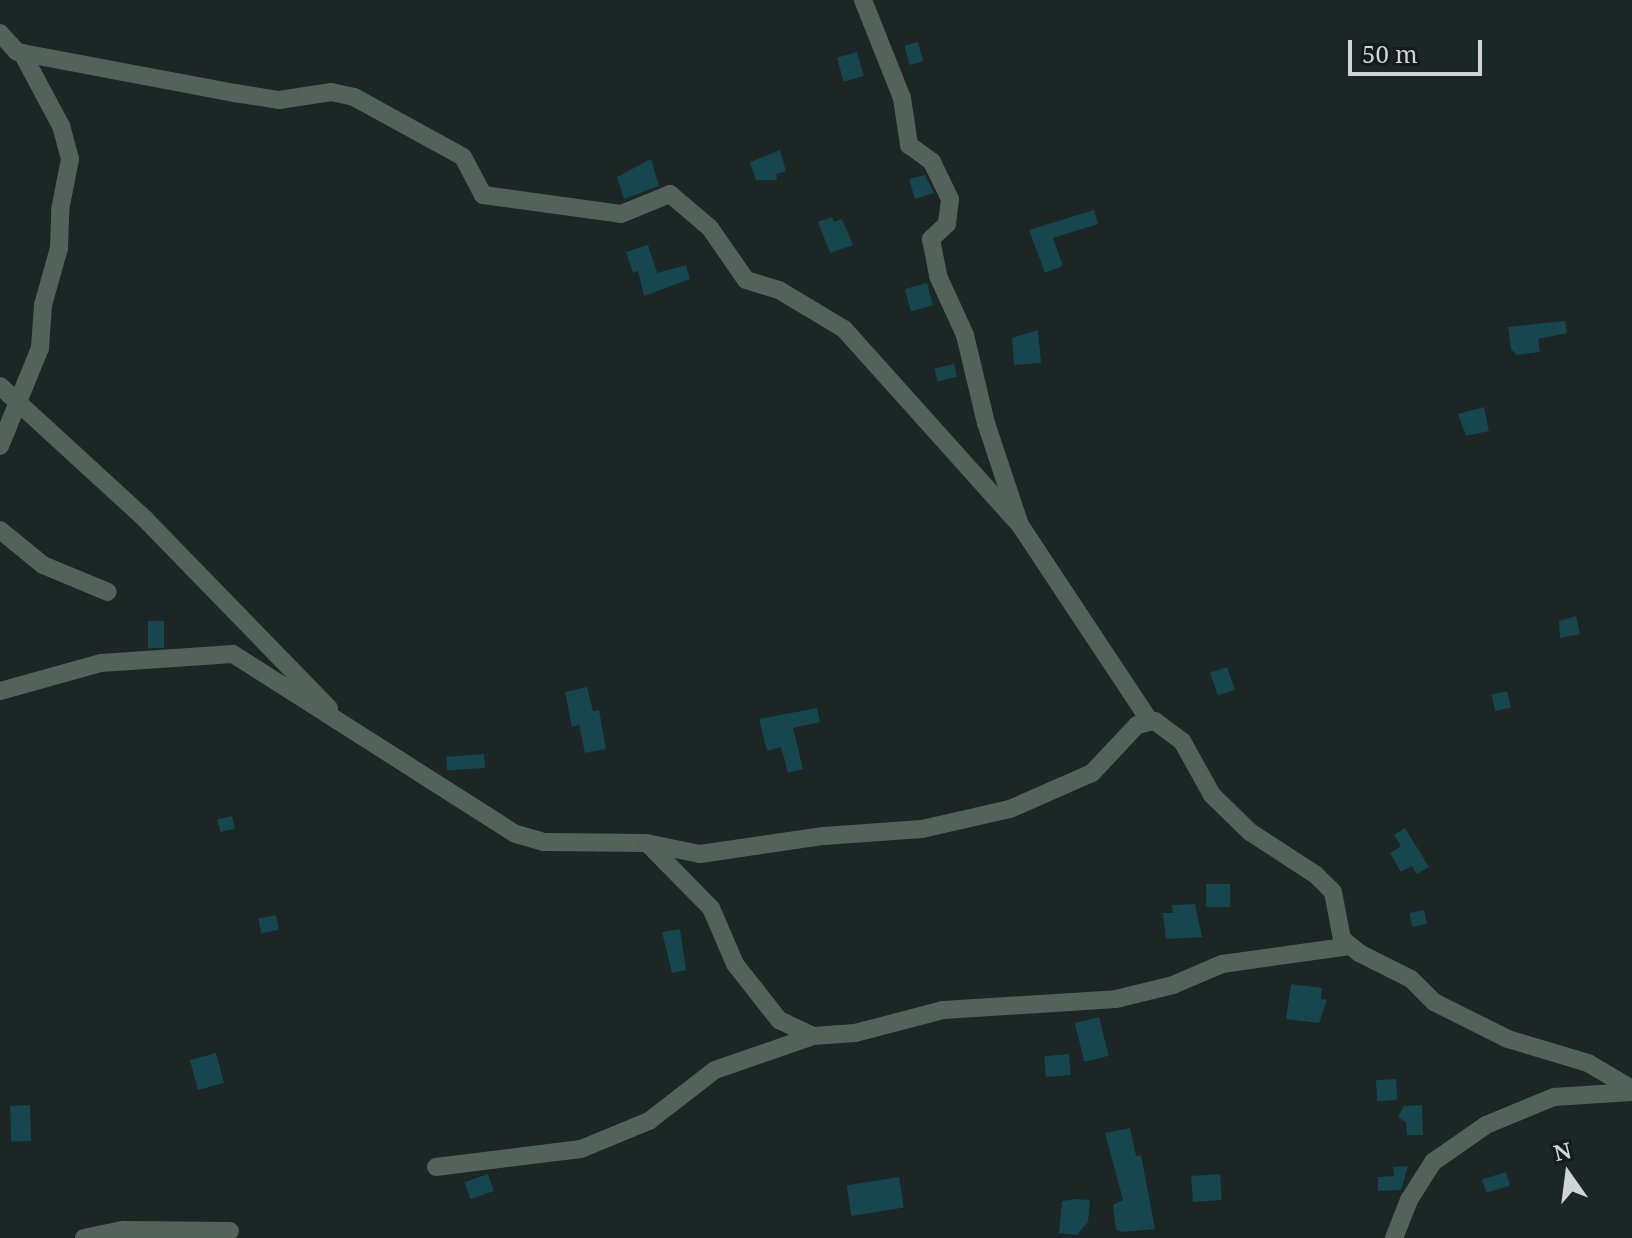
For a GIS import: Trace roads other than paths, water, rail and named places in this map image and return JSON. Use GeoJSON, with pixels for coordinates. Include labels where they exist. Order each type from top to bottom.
{"type":"FeatureCollection","features":[{"type":"Feature","properties":{"kind":"street"},"geometry":{"type":"LineString","coordinates":[[863,0],[902,98],[909,145],[932,162],[950,199],[947,224],[931,239],[938,276],[965,335],[986,423],[1020,525]]}},
{"type":"Feature","properties":{"kind":"street"},"geometry":{"type":"LineString","coordinates":[[0,33],[22,53],[61,126],[70,159],[40,348],[0,446]]}},
{"type":"Feature","properties":{"kind":"street"},"geometry":{"type":"LineString","coordinates":[[22,53],[279,100],[331,92],[354,97],[463,157],[483,195],[621,214],[670,194],[710,228],[746,280],[779,290],[844,329],[946,436],[1020,525],[1149,720],[1164,725],[1182,741],[1212,795],[1250,832],[1316,875],[1333,892],[1342,939],[1411,979],[1434,1002],[1508,1039],[1588,1063],[1632,1090]]}},
{"type":"Feature","properties":{"kind":"street"},"geometry":{"type":"LineString","coordinates":[[0,386],[17,405],[145,519],[336,716]]}},
{"type":"Feature","properties":{"kind":"street"},"geometry":{"type":"LineString","coordinates":[[0,530],[43,565],[108,592]]}},
{"type":"Feature","properties":{"kind":"street"},"geometry":{"type":"LineString","coordinates":[[0,691],[101,663],[233,654],[336,716],[516,834],[544,842],[646,843],[721,853],[824,836],[949,824],[1010,809],[1075,783],[1106,761],[1137,725],[1149,720]]}},
{"type":"Feature","properties":{"kind":"street"},"geometry":{"type":"LineString","coordinates":[[646,843],[711,908],[735,964],[779,1020],[813,1036]]}},
{"type":"Feature","properties":{"kind":"street"},"geometry":{"type":"LineString","coordinates":[[436,1167],[581,1149],[649,1121],[715,1070],[813,1036],[855,1033],[943,1010],[1116,999],[1173,985],[1222,964],[1350,946]]}},
{"type":"Feature","properties":{"kind":"street"},"geometry":{"type":"LineString","coordinates":[[1394,1238],[1409,1200],[1433,1162],[1486,1125],[1554,1097],[1632,1090]]}},
{"type":"Feature","properties":{"kind":"street"},"geometry":{"type":"LineString","coordinates":[[84,1238],[123,1230],[230,1231]]}}]}
